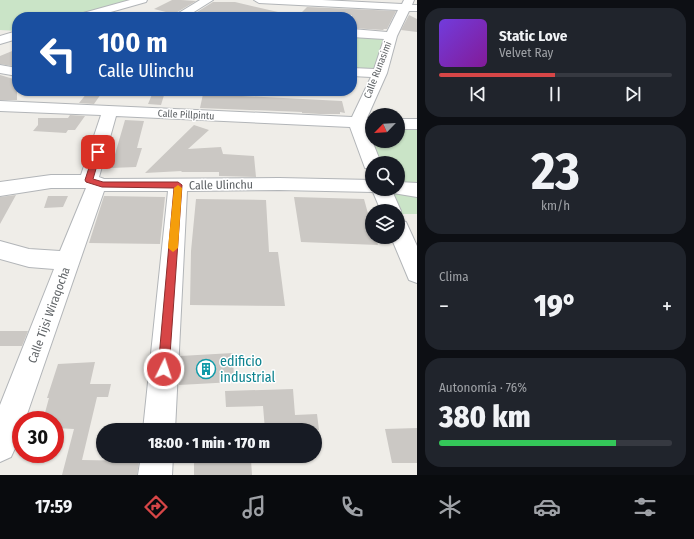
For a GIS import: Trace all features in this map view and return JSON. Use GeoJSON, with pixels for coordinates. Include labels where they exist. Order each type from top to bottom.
{"type":"FeatureCollection","features":[{"type":"Feature","properties":{"kind":"street"},"geometry":{"type":"LineString","coordinates":[[98,12],[142,0]]}},
{"type":"Feature","properties":{"kind":"street"},"geometry":{"type":"LineString","coordinates":[[187,12],[208,0]]}},
{"type":"Feature","properties":{"kind":"street"},"geometry":{"type":"LineString","coordinates":[[259,0],[411,5]]}},
{"type":"Feature","properties":{"kind":"street"},"geometry":{"type":"LineString","coordinates":[[270,12],[284,2]]}},
{"type":"Feature","properties":{"kind":"street","name":"Calle Runasimi"},"geometry":{"type":"LineString","coordinates":[[364,123],[391,36],[411,5]]}},
{"type":"Feature","properties":{"kind":"street"},"geometry":{"type":"LineString","coordinates":[[0,33],[12,34]]}},
{"type":"Feature","properties":{"kind":"street"},"geometry":{"type":"LineString","coordinates":[[357,33],[391,36]]}},
{"type":"Feature","properties":{"kind":"street"},"geometry":{"type":"LineString","coordinates":[[0,40],[12,36]]}},
{"type":"Feature","properties":{"kind":"street"},"geometry":{"type":"LineString","coordinates":[[0,68],[12,71]]}},
{"type":"Feature","properties":{"kind":"street"},"geometry":{"type":"LineString","coordinates":[[357,72],[380,73]]}},
{"type":"Feature","properties":{"kind":"street"},"geometry":{"type":"LineString","coordinates":[[0,116],[36,96]]}},
{"type":"Feature","properties":{"kind":"street","name":"Calle Pillpintu"},"geometry":{"type":"LineString","coordinates":[[0,106],[364,123]]}},
{"type":"Feature","properties":{"kind":"street","name":"Calle Tijsi Wiraqocha"},"geometry":{"type":"LineString","coordinates":[[0,446],[69,261],[93,182],[110,111]]}},
{"type":"Feature","properties":{"kind":"street"},"geometry":{"type":"LineString","coordinates":[[364,123],[370,156]]}},
{"type":"Feature","properties":{"kind":"street"},"geometry":{"type":"LineString","coordinates":[[405,124],[417,124]]}},
{"type":"Feature","properties":{"kind":"street","name":"Calle Ulinchu"},"geometry":{"type":"LineString","coordinates":[[0,189],[58,181],[93,182],[102,185],[286,184],[365,186]]}},
{"type":"Feature","properties":{"kind":"street"},"geometry":{"type":"LineString","coordinates":[[160,423],[178,185]]}},
{"type":"Feature","properties":{"kind":"street"},"geometry":{"type":"LineString","coordinates":[[405,189],[417,190]]}},
{"type":"Feature","properties":{"kind":"street"},"geometry":{"type":"LineString","coordinates":[[405,244],[417,273]]}},
{"type":"Feature","properties":{"kind":"street"},"geometry":{"type":"LineString","coordinates":[[0,250],[29,258],[69,261]]}},
{"type":"Feature","properties":{"kind":"street"},"geometry":{"type":"LineString","coordinates":[[155,475],[156,463]]}},
{"type":"Feature","properties":{"kind":"green space"},"geometry":{"type":"Polygon","coordinates":[[[0,0],[134,0],[91,12],[12,12],[12,31],[0,30],[0,0]]]}},
{"type":"Feature","properties":{"kind":"green space"},"geometry":{"type":"Polygon","coordinates":[[[357,36],[380,38],[385,41],[373,71],[357,71],[357,36]]]}},
{"type":"Feature","properties":{"kind":"green space"},"geometry":{"type":"Polygon","coordinates":[[[405,130],[417,130],[417,186],[405,185],[405,156],[374,156],[371,148],[405,148],[405,130]]]}},
{"type":"Feature","properties":{"kind":"green space"},"geometry":{"type":"Polygon","coordinates":[[[405,194],[417,195],[417,214],[405,214],[405,204],[397,204],[393,196],[405,196],[405,194]]]}},
{"type":"Feature","properties":{"kind":"building"},"geometry":{"type":"Polygon","coordinates":[[[172,0],[196,1],[177,12],[166,12],[154,9],[172,0]]]}},
{"type":"Feature","properties":{"kind":"building"},"geometry":{"type":"Polygon","coordinates":[[[213,2],[235,2],[278,12],[197,12],[213,2]]]}},
{"type":"Feature","properties":{"kind":"building"},"geometry":{"type":"Polygon","coordinates":[[[307,7],[396,11],[387,29],[383,30],[357,28],[357,12],[302,12],[307,7]]]}},
{"type":"Feature","properties":{"kind":"building"},"geometry":{"type":"Polygon","coordinates":[[[409,15],[417,19],[417,32],[401,30],[409,15]]]}},
{"type":"Feature","properties":{"kind":"building"},"geometry":{"type":"Polygon","coordinates":[[[12,51],[12,66],[0,64],[0,56],[12,51]]]}},
{"type":"Feature","properties":{"kind":"building"},"geometry":{"type":"Polygon","coordinates":[[[0,75],[12,79],[12,96],[17,96],[17,100],[0,100],[0,75]]]}},
{"type":"Feature","properties":{"kind":"building"},"geometry":{"type":"Polygon","coordinates":[[[85,96],[100,96],[94,104],[79,103],[85,96]]]}},
{"type":"Feature","properties":{"kind":"building"},"geometry":{"type":"Polygon","coordinates":[[[151,96],[164,96],[161,105],[148,104],[151,96]]]}},
{"type":"Feature","properties":{"kind":"building"},"geometry":{"type":"Polygon","coordinates":[[[203,96],[243,96],[342,101],[345,113],[320,114],[200,108],[203,96]]]}},
{"type":"Feature","properties":{"kind":"building"},"geometry":{"type":"Polygon","coordinates":[[[70,115],[85,116],[75,130],[68,130],[66,133],[33,131],[38,125],[38,118],[68,118],[70,115]]]}},
{"type":"Feature","properties":{"kind":"building"},"geometry":{"type":"Polygon","coordinates":[[[125,120],[144,121],[137,148],[142,148],[136,167],[111,168],[125,120]]]}},
{"type":"Feature","properties":{"kind":"building"},"geometry":{"type":"Polygon","coordinates":[[[194,125],[209,130],[188,149],[221,147],[223,154],[254,156],[256,177],[219,176],[219,172],[181,172],[182,171],[145,173],[194,125]]]}},
{"type":"Feature","properties":{"kind":"building"},"geometry":{"type":"Polygon","coordinates":[[[16,195],[0,224],[0,197],[16,195]]]}},
{"type":"Feature","properties":{"kind":"building"},"geometry":{"type":"Polygon","coordinates":[[[48,196],[68,196],[63,207],[44,208],[48,196]]]}},
{"type":"Feature","properties":{"kind":"building"},"geometry":{"type":"Polygon","coordinates":[[[104,196],[165,197],[160,244],[89,243],[104,196]]]}},
{"type":"Feature","properties":{"kind":"building"},"geometry":{"type":"Polygon","coordinates":[[[294,197],[364,199],[365,204],[365,244],[378,245],[301,242],[294,197]]]}},
{"type":"Feature","properties":{"kind":"building"},"geometry":{"type":"Polygon","coordinates":[[[196,199],[266,200],[269,252],[278,252],[285,306],[190,305],[191,251],[196,199]]]}},
{"type":"Feature","properties":{"kind":"building"},"geometry":{"type":"Polygon","coordinates":[[[0,331],[28,331],[22,346],[0,346],[0,331]]]}},
{"type":"Feature","properties":{"kind":"building","name":"edificio industrial"},"geometry":{"type":"Polygon","coordinates":[[[233,353],[234,382],[179,385],[180,356],[233,353]]]}},
{"type":"Feature","properties":{"kind":"building"},"geometry":{"type":"Polygon","coordinates":[[[95,362],[90,384],[111,384],[108,397],[97,397],[82,460],[96,460],[96,463],[139,463],[137,475],[62,475],[74,429],[64,428],[64,411],[45,411],[49,398],[47,398],[58,364],[95,362]]]}},
{"type":"Feature","properties":{"kind":"building"},"geometry":{"type":"Polygon","coordinates":[[[293,389],[295,415],[317,414],[318,423],[264,423],[263,406],[226,407],[225,391],[293,389]]]}},
{"type":"Feature","properties":{"kind":"building"},"geometry":{"type":"Polygon","coordinates":[[[417,428],[417,463],[392,463],[385,429],[417,428]]]}},
{"type":"Feature","properties":{"kind":"building"},"geometry":{"type":"Polygon","coordinates":[[[194,463],[251,463],[252,475],[194,475],[194,463]]]}},
{"type":"Feature","properties":{"kind":"slow traffic"},"geometry":{"type":"LineString","coordinates":[[173,248],[178,188]]}},
{"type":"Feature","properties":{"kind":"place","name":"edificio industrial"},"geometry":{"type":"Point","coordinates":[206,369]}},
{"type":"Feature","properties":{"kind":"route"},"geometry":{"type":"LineString","coordinates":[[98,152],[89,180],[102,185],[178,185],[164,369]]}}]}
